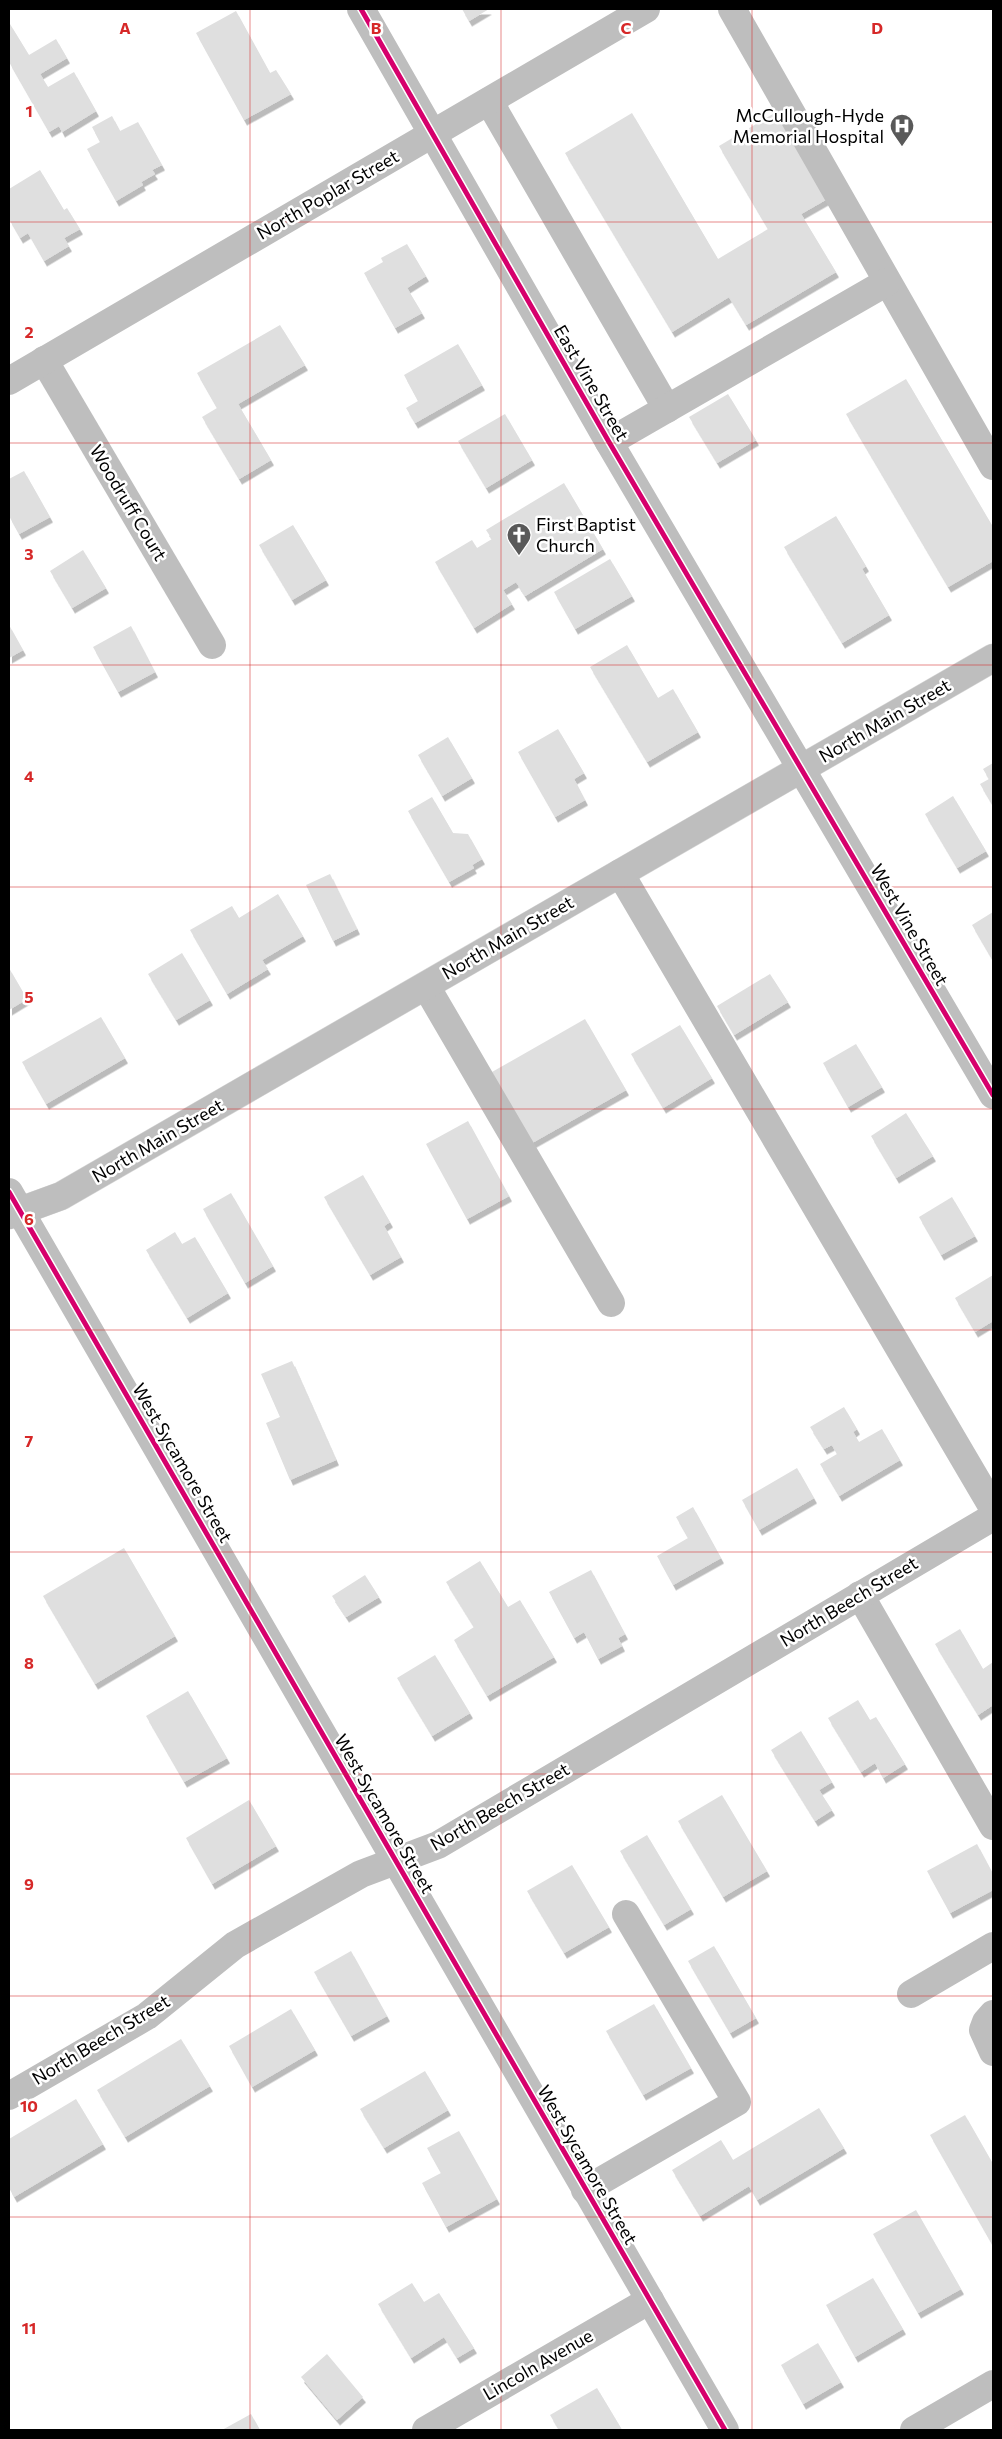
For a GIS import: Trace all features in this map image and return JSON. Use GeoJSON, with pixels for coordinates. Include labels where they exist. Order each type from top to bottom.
{"type":"FeatureCollection","features":[{"type":"Feature","properties":{"kind":"street","name":"East Vine Street"},"geometry":{"type":"LineString","coordinates":[[361,9],[609,442],[802,769]]}},
{"type":"Feature","properties":{"kind":"street","name":"North Poplar Street"},"geometry":{"type":"LineString","coordinates":[[9,381],[646,9]]}},
{"type":"Feature","properties":{"kind":"street"},"geometry":{"type":"LineString","coordinates":[[732,9],[993,466]]}},
{"type":"Feature","properties":{"kind":"street"},"geometry":{"type":"LineString","coordinates":[[489,101],[666,409]]}},
{"type":"Feature","properties":{"kind":"street"},"geometry":{"type":"LineString","coordinates":[[609,442],[887,282]]}},
{"type":"Feature","properties":{"kind":"street","name":"Woodruff Court"},"geometry":{"type":"LineString","coordinates":[[44,360],[212,645]]}},
{"type":"Feature","properties":{"kind":"street","name":"North Main Street"},"geometry":{"type":"LineString","coordinates":[[12,1206],[62,1196],[993,658]]}},
{"type":"Feature","properties":{"kind":"street","name":"West Vine Street"},"geometry":{"type":"LineString","coordinates":[[802,769],[993,1093]]}},
{"type":"Feature","properties":{"kind":"street"},"geometry":{"type":"LineString","coordinates":[[620,873],[993,1508]]}},
{"type":"Feature","properties":{"kind":"street"},"geometry":{"type":"LineString","coordinates":[[426,986],[611,1303]]}},
{"type":"Feature","properties":{"kind":"street","name":"West Sycamore Street"},"geometry":{"type":"LineString","coordinates":[[12,1206],[396,1861],[725,2430]]}},
{"type":"Feature","properties":{"kind":"street","name":"North Beech Street"},"geometry":{"type":"LineString","coordinates":[[9,2096],[148,2016],[235,1945],[361,1874],[438,1845],[993,1517]]}},
{"type":"Feature","properties":{"kind":"street"},"geometry":{"type":"LineString","coordinates":[[860,1594],[993,1826]]}},
{"type":"Feature","properties":{"kind":"street"},"geometry":{"type":"LineString","coordinates":[[585,2190],[737,2102],[626,1914]]}},
{"type":"Feature","properties":{"kind":"street"},"geometry":{"type":"LineString","coordinates":[[912,1994],[993,1946]]}},
{"type":"Feature","properties":{"kind":"street"},"geometry":{"type":"LineString","coordinates":[[993,2014],[986,2022],[983,2030],[993,2052]]}},
{"type":"Feature","properties":{"kind":"street","name":"Lincoln Avenue"},"geometry":{"type":"LineString","coordinates":[[426,2430],[650,2300]]}},
{"type":"Feature","properties":{"kind":"street"},"geometry":{"type":"LineString","coordinates":[[914,2430],[993,2384]]}},
{"type":"Feature","properties":{"kind":"building"},"geometry":{"type":"Polygon","coordinates":[[[462,9],[489,9],[469,21],[462,9]]]}},
{"type":"Feature","properties":{"kind":"building"},"geometry":{"type":"Polygon","coordinates":[[[236,11],[270,73],[276,70],[291,94],[244,120],[196,33],[236,11]]]}},
{"type":"Feature","properties":{"kind":"building"},"geometry":{"type":"Polygon","coordinates":[[[10,24],[29,55],[56,39],[67,58],[40,74],[48,87],[74,72],[96,111],[62,132],[59,126],[49,132],[9,62],[10,24]]]}},
{"type":"Feature","properties":{"kind":"building"},"geometry":{"type":"Polygon","coordinates":[[[778,111],[829,198],[801,214],[836,272],[746,325],[729,297],[672,332],[565,153],[632,113],[718,259],[768,229],[719,146],[778,111]]]}},
{"type":"Feature","properties":{"kind":"building"},"geometry":{"type":"Polygon","coordinates":[[[112,116],[120,131],[138,122],[162,165],[152,170],[155,174],[141,182],[143,185],[116,201],[87,149],[100,142],[92,127],[112,116]]]}},
{"type":"Feature","properties":{"kind":"building"},"geometry":{"type":"Polygon","coordinates":[[[40,170],[64,210],[67,208],[80,229],[64,238],[69,246],[44,261],[28,233],[20,238],[9,219],[9,189],[40,170]]]}},
{"type":"Feature","properties":{"kind":"building"},"geometry":{"type":"Polygon","coordinates":[[[407,244],[426,276],[407,288],[422,313],[395,328],[364,273],[383,262],[381,258],[407,244]]]}},
{"type":"Feature","properties":{"kind":"building"},"geometry":{"type":"Polygon","coordinates":[[[280,325],[305,365],[238,404],[271,460],[239,479],[202,417],[217,408],[197,373],[280,325]]]}},
{"type":"Feature","properties":{"kind":"building"},"geometry":{"type":"Polygon","coordinates":[[[458,344],[482,385],[415,423],[406,408],[418,401],[404,375],[458,344]]]}},
{"type":"Feature","properties":{"kind":"building"},"geometry":{"type":"Polygon","coordinates":[[[906,379],[993,527],[993,561],[948,587],[846,414],[906,379]]]}},
{"type":"Feature","properties":{"kind":"building"},"geometry":{"type":"Polygon","coordinates":[[[728,394],[756,440],[717,463],[689,417],[728,394]]]}},
{"type":"Feature","properties":{"kind":"building"},"geometry":{"type":"Polygon","coordinates":[[[505,414],[532,460],[486,488],[458,441],[505,414]]]}},
{"type":"Feature","properties":{"kind":"building"},"geometry":{"type":"Polygon","coordinates":[[[24,471],[50,517],[19,534],[9,516],[9,479],[24,471]]]}},
{"type":"Feature","properties":{"kind":"building","name":"First Baptist Church"},"geometry":{"type":"Polygon","coordinates":[[[564,483],[603,549],[525,596],[516,582],[503,590],[512,604],[474,628],[435,562],[472,540],[477,548],[492,539],[486,530],[564,483]]]}},
{"type":"Feature","properties":{"kind":"building"},"geometry":{"type":"Polygon","coordinates":[[[836,516],[866,566],[862,569],[889,615],[842,643],[784,547],[836,516]]]}},
{"type":"Feature","properties":{"kind":"building"},"geometry":{"type":"Polygon","coordinates":[[[293,525],[326,580],[292,600],[259,545],[293,525]]]}},
{"type":"Feature","properties":{"kind":"building"},"geometry":{"type":"Polygon","coordinates":[[[83,550],[106,588],[72,608],[50,571],[83,550]]]}},
{"type":"Feature","properties":{"kind":"building"},"geometry":{"type":"Polygon","coordinates":[[[610,559],[632,596],[575,629],[554,592],[610,559]]]}},
{"type":"Feature","properties":{"kind":"building"},"geometry":{"type":"Polygon","coordinates":[[[9,625],[23,650],[9,658],[9,625]]]}},
{"type":"Feature","properties":{"kind":"building"},"geometry":{"type":"Polygon","coordinates":[[[131,626],[155,672],[118,692],[93,647],[131,626]]]}},
{"type":"Feature","properties":{"kind":"building"},"geometry":{"type":"Polygon","coordinates":[[[627,645],[658,698],[673,689],[698,732],[647,762],[590,667],[627,645]]]}},
{"type":"Feature","properties":{"kind":"building"},"geometry":{"type":"Polygon","coordinates":[[[558,729],[584,773],[574,779],[585,800],[555,817],[518,752],[558,729]]]}},
{"type":"Feature","properties":{"kind":"building"},"geometry":{"type":"Polygon","coordinates":[[[448,737],[472,778],[442,796],[418,755],[448,737]]]}},
{"type":"Feature","properties":{"kind":"building"},"geometry":{"type":"Polygon","coordinates":[[[993,763],[993,806],[980,784],[989,779],[983,769],[993,763]]]}},
{"type":"Feature","properties":{"kind":"building"},"geometry":{"type":"Polygon","coordinates":[[[953,796],[986,851],[957,868],[925,814],[953,796]]]}},
{"type":"Feature","properties":{"kind":"building"},"geometry":{"type":"Polygon","coordinates":[[[432,797],[453,833],[468,834],[482,859],[472,865],[474,868],[449,882],[408,811],[432,797]]]}},
{"type":"Feature","properties":{"kind":"building"},"geometry":{"type":"Polygon","coordinates":[[[330,874],[357,929],[333,941],[306,885],[330,874]]]}},
{"type":"Feature","properties":{"kind":"building"},"geometry":{"type":"Polygon","coordinates":[[[278,894],[303,936],[262,960],[268,969],[227,994],[190,930],[232,906],[239,918],[278,894]]]}},
{"type":"Feature","properties":{"kind":"building"},"geometry":{"type":"Polygon","coordinates":[[[993,912],[993,961],[972,925],[993,912]]]}},
{"type":"Feature","properties":{"kind":"building"},"geometry":{"type":"Polygon","coordinates":[[[182,953],[210,1000],[176,1020],[148,974],[182,953]]]}},
{"type":"Feature","properties":{"kind":"building"},"geometry":{"type":"Polygon","coordinates":[[[9,968],[27,999],[9,1010],[9,968]]]}},
{"type":"Feature","properties":{"kind":"building"},"geometry":{"type":"Polygon","coordinates":[[[770,974],[788,1002],[734,1035],[717,1006],[770,974]]]}},
{"type":"Feature","properties":{"kind":"building"},"geometry":{"type":"Polygon","coordinates":[[[101,1017],[125,1058],[46,1104],[22,1062],[101,1017]]]}},
{"type":"Feature","properties":{"kind":"building"},"geometry":{"type":"Polygon","coordinates":[[[585,1019],[626,1090],[532,1143],[492,1072],[585,1019]]]}},
{"type":"Feature","properties":{"kind":"building"},"geometry":{"type":"Polygon","coordinates":[[[680,1025],[712,1078],[663,1108],[631,1054],[680,1025]]]}},
{"type":"Feature","properties":{"kind":"building"},"geometry":{"type":"Polygon","coordinates":[[[856,1044],[882,1087],[848,1107],[823,1063],[856,1044]]]}},
{"type":"Feature","properties":{"kind":"building"},"geometry":{"type":"Polygon","coordinates":[[[906,1113],[933,1156],[896,1178],[871,1136],[906,1113]]]}},
{"type":"Feature","properties":{"kind":"building"},"geometry":{"type":"Polygon","coordinates":[[[468,1121],[509,1196],[467,1219],[426,1144],[468,1121]]]}},
{"type":"Feature","properties":{"kind":"building"},"geometry":{"type":"Polygon","coordinates":[[[363,1175],[390,1222],[384,1226],[401,1257],[370,1275],[324,1197],[363,1175]]]}},
{"type":"Feature","properties":{"kind":"building"},"geometry":{"type":"Polygon","coordinates":[[[231,1193],[273,1266],[245,1283],[203,1209],[231,1193]]]}},
{"type":"Feature","properties":{"kind":"building"},"geometry":{"type":"Polygon","coordinates":[[[952,1197],[975,1236],[941,1255],[919,1217],[952,1197]]]}},
{"type":"Feature","properties":{"kind":"building"},"geometry":{"type":"Polygon","coordinates":[[[175,1232],[182,1244],[195,1237],[228,1293],[187,1318],[146,1250],[175,1232]]]}},
{"type":"Feature","properties":{"kind":"building"},"geometry":{"type":"Polygon","coordinates":[[[993,1275],[993,1321],[975,1332],[955,1298],[993,1275]]]}},
{"type":"Feature","properties":{"kind":"building"},"geometry":{"type":"Polygon","coordinates":[[[292,1361],[336,1460],[290,1480],[266,1423],[280,1417],[261,1374],[292,1361]]]}},
{"type":"Feature","properties":{"kind":"building"},"geometry":{"type":"Polygon","coordinates":[[[844,1407],[857,1429],[853,1432],[859,1442],[882,1429],[900,1460],[839,1496],[820,1464],[837,1454],[832,1445],[824,1449],[810,1427],[844,1407]]]}},
{"type":"Feature","properties":{"kind":"building"},"geometry":{"type":"Polygon","coordinates":[[[797,1468],[814,1498],[759,1530],[742,1500],[797,1468]]]}},
{"type":"Feature","properties":{"kind":"building"},"geometry":{"type":"Polygon","coordinates":[[[693,1507],[721,1558],[673,1585],[657,1556],[688,1538],[676,1517],[693,1507]]]}},
{"type":"Feature","properties":{"kind":"building"},"geometry":{"type":"Polygon","coordinates":[[[124,1548],[175,1636],[95,1684],[43,1596],[124,1548]]]}},
{"type":"Feature","properties":{"kind":"building"},"geometry":{"type":"Polygon","coordinates":[[[480,1561],[508,1607],[520,1600],[554,1657],[487,1696],[454,1640],[474,1627],[446,1582],[480,1561]]]}},
{"type":"Feature","properties":{"kind":"building"},"geometry":{"type":"Polygon","coordinates":[[[591,1570],[625,1634],[618,1638],[622,1646],[598,1659],[584,1632],[574,1638],[549,1592],[591,1570]]]}},
{"type":"Feature","properties":{"kind":"building"},"geometry":{"type":"Polygon","coordinates":[[[365,1575],[379,1597],[346,1617],[332,1596],[365,1575]]]}},
{"type":"Feature","properties":{"kind":"building"},"geometry":{"type":"Polygon","coordinates":[[[960,1629],[983,1669],[993,1662],[993,1705],[978,1715],[935,1644],[960,1629]]]}},
{"type":"Feature","properties":{"kind":"building"},"geometry":{"type":"Polygon","coordinates":[[[435,1655],[470,1713],[432,1736],[397,1678],[435,1655]]]}},
{"type":"Feature","properties":{"kind":"building"},"geometry":{"type":"Polygon","coordinates":[[[188,1691],[227,1758],[184,1782],[146,1716],[188,1691]]]}},
{"type":"Feature","properties":{"kind":"building"},"geometry":{"type":"Polygon","coordinates":[[[858,1700],[870,1720],[876,1717],[905,1764],[883,1778],[875,1763],[861,1772],[828,1718],[858,1700]]]}},
{"type":"Feature","properties":{"kind":"building"},"geometry":{"type":"Polygon","coordinates":[[[801,1731],[832,1782],[819,1790],[832,1810],[815,1821],[771,1750],[801,1731]]]}},
{"type":"Feature","properties":{"kind":"building"},"geometry":{"type":"Polygon","coordinates":[[[722,1795],[767,1871],[723,1897],[678,1821],[722,1795]]]}},
{"type":"Feature","properties":{"kind":"building"},"geometry":{"type":"Polygon","coordinates":[[[249,1800],[276,1846],[212,1884],[186,1838],[249,1800]]]}},
{"type":"Feature","properties":{"kind":"building"},"geometry":{"type":"Polygon","coordinates":[[[647,1835],[691,1909],[664,1925],[620,1851],[647,1835]]]}},
{"type":"Feature","properties":{"kind":"building"},"geometry":{"type":"Polygon","coordinates":[[[977,1844],[993,1874],[993,1890],[950,1913],[927,1871],[977,1844]]]}},
{"type":"Feature","properties":{"kind":"building"},"geometry":{"type":"Polygon","coordinates":[[[572,1865],[609,1927],[564,1953],[527,1891],[572,1865]]]}},
{"type":"Feature","properties":{"kind":"building"},"geometry":{"type":"Polygon","coordinates":[[[714,1946],[756,2018],[730,2033],[688,1961],[714,1946]]]}},
{"type":"Feature","properties":{"kind":"building"},"geometry":{"type":"Polygon","coordinates":[[[351,1951],[387,2016],[351,2036],[314,1972],[351,1951]]]}},
{"type":"Feature","properties":{"kind":"building"},"geometry":{"type":"Polygon","coordinates":[[[654,2004],[691,2068],[643,2095],[606,2031],[654,2004]]]}},
{"type":"Feature","properties":{"kind":"building"},"geometry":{"type":"Polygon","coordinates":[[[291,2009],[315,2050],[252,2087],[229,2046],[291,2009]]]}},
{"type":"Feature","properties":{"kind":"building"},"geometry":{"type":"Polygon","coordinates":[[[181,2039],[210,2086],[125,2137],[97,2090],[181,2039]]]}},
{"type":"Feature","properties":{"kind":"building"},"geometry":{"type":"Polygon","coordinates":[[[425,2071],[448,2110],[384,2148],[360,2109],[425,2071]]]}},
{"type":"Feature","properties":{"kind":"building"},"geometry":{"type":"Polygon","coordinates":[[[76,2099],[103,2144],[14,2197],[9,2188],[9,2139],[76,2099]]]}},
{"type":"Feature","properties":{"kind":"building"},"geometry":{"type":"Polygon","coordinates":[[[819,2108],[844,2148],[757,2200],[749,2186],[700,2216],[672,2170],[721,2140],[733,2160],[819,2108]]]}},
{"type":"Feature","properties":{"kind":"building"},"geometry":{"type":"Polygon","coordinates":[[[965,2115],[993,2164],[993,2246],[930,2135],[965,2115]]]}},
{"type":"Feature","properties":{"kind":"building"},"geometry":{"type":"Polygon","coordinates":[[[459,2131],[497,2199],[446,2227],[422,2183],[441,2173],[427,2148],[459,2131]]]}},
{"type":"Feature","properties":{"kind":"building"},"geometry":{"type":"Polygon","coordinates":[[[916,2210],[961,2289],[918,2313],[873,2234],[916,2210]]]}},
{"type":"Feature","properties":{"kind":"building"},"geometry":{"type":"Polygon","coordinates":[[[873,2278],[903,2329],[855,2357],[826,2305],[873,2278]]]}},
{"type":"Feature","properties":{"kind":"building"},"geometry":{"type":"Polygon","coordinates":[[[412,2283],[424,2302],[439,2293],[474,2348],[457,2358],[444,2337],[411,2358],[378,2304],[412,2283]]]}},
{"type":"Feature","properties":{"kind":"building"},"geometry":{"type":"Polygon","coordinates":[[[818,2343],[841,2382],[803,2404],[781,2365],[818,2343]]]}},
{"type":"Feature","properties":{"kind":"building"},"geometry":{"type":"Polygon","coordinates":[[[327,2354],[363,2397],[337,2420],[301,2377],[327,2354]]]}},
{"type":"Feature","properties":{"kind":"building"},"geometry":{"type":"Polygon","coordinates":[[[597,2388],[621,2428],[617,2430],[559,2430],[550,2415],[597,2388]]]}},
{"type":"Feature","properties":{"kind":"building"},"geometry":{"type":"Polygon","coordinates":[[[251,2414],[260,2430],[222,2430],[251,2414]]]}},
{"type":"Feature","properties":{"kind":"cycle path"},"geometry":{"type":"LineString","coordinates":[[361,9],[609,442],[993,1095]]}},
{"type":"Feature","properties":{"kind":"cycle path"},"geometry":{"type":"LineString","coordinates":[[9,1192],[725,2430]]}},
{"type":"Feature","properties":{"kind":"place","name":"McCullough-Hyde Memorial Hospital"},"geometry":{"type":"Point","coordinates":[902,147]}},
{"type":"Feature","properties":{"kind":"place","name":"First Baptist Church"},"geometry":{"type":"Point","coordinates":[519,556]}}]}
